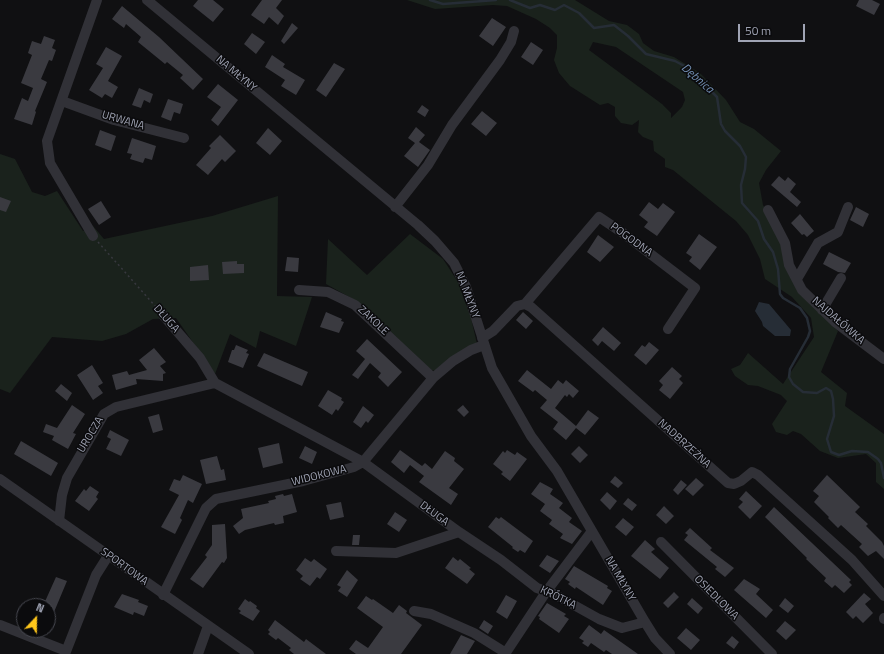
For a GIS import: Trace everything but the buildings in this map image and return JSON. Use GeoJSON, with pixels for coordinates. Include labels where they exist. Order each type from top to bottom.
{"type":"FeatureCollection","features":[{"type":"Feature","properties":{"kind":"street"},"geometry":{"type":"LineString","coordinates":[[93,236],[50,163],[47,141],[97,0]]}},
{"type":"Feature","properties":{"kind":"street","name":"NA MŁYNY"},"geometry":{"type":"LineString","coordinates":[[148,0],[435,241],[454,263],[466,288],[492,368],[531,436],[557,471],[645,622],[655,638],[670,654]]}},
{"type":"Feature","properties":{"kind":"street"},"geometry":{"type":"LineString","coordinates":[[395,207],[428,166],[440,148],[452,125],[500,60],[511,42],[514,31]]}},
{"type":"Feature","properties":{"kind":"street","name":"URWANA"},"geometry":{"type":"LineString","coordinates":[[62,101],[114,120],[184,138]]}},
{"type":"Feature","properties":{"kind":"street"},"geometry":{"type":"LineString","coordinates":[[797,279],[818,243],[838,232],[848,207]]}},
{"type":"Feature","properties":{"kind":"street","name":"NAJDAŁÓWKA"},"geometry":{"type":"LineString","coordinates":[[768,210],[785,244],[789,266],[802,290],[835,322],[884,359]]}},
{"type":"Feature","properties":{"kind":"street","name":"POGODNA"},"geometry":{"type":"LineString","coordinates":[[525,304],[598,217],[623,233],[695,288],[668,329]]}},
{"type":"Feature","properties":{"kind":"street"},"geometry":{"type":"LineString","coordinates":[[822,310],[841,278]]}},
{"type":"Feature","properties":{"kind":"street","name":"ZAKOLE"},"geometry":{"type":"LineString","coordinates":[[299,290],[328,292],[355,305],[433,378]]}},
{"type":"Feature","properties":{"kind":"street"},"geometry":{"type":"LineString","coordinates":[[483,342],[517,306],[525,304]]}},
{"type":"Feature","properties":{"kind":"street","name":"NADBRZEŻNA"},"geometry":{"type":"LineString","coordinates":[[525,304],[728,483],[734,484],[742,481],[752,472],[758,475],[852,560],[884,596]]}},
{"type":"Feature","properties":{"kind":"street","name":"DŁUGA"},"geometry":{"type":"LineString","coordinates":[[163,314],[200,358],[215,383],[363,462],[459,532]]}},
{"type":"Feature","properties":{"kind":"street","name":"WIDOKOWA"},"geometry":{"type":"LineString","coordinates":[[163,595],[206,508],[216,499],[302,481],[354,467],[363,462],[433,378],[453,361],[483,342]]}},
{"type":"Feature","properties":{"kind":"street","name":"UROCZA"},"geometry":{"type":"LineString","coordinates":[[59,521],[62,495],[67,478],[104,414],[116,407],[215,383]]}},
{"type":"Feature","properties":{"kind":"street","name":"SPORTOWA"},"geometry":{"type":"LineString","coordinates":[[0,479],[249,654]]}},
{"type":"Feature","properties":{"kind":"street"},"geometry":{"type":"LineString","coordinates":[[414,611],[431,614],[474,633],[505,654],[546,592],[592,531]]}},
{"type":"Feature","properties":{"kind":"street"},"geometry":{"type":"LineString","coordinates":[[336,551],[396,553],[459,532]]}},
{"type":"Feature","properties":{"kind":"street","name":"KRÓTKA"},"geometry":{"type":"LineString","coordinates":[[459,532],[537,588],[599,619],[622,628],[645,622]]}},
{"type":"Feature","properties":{"kind":"street","name":"OSIEDLOWA"},"geometry":{"type":"LineString","coordinates":[[661,542],[772,654]]}},
{"type":"Feature","properties":{"kind":"street"},"geometry":{"type":"LineString","coordinates":[[0,625],[65,652],[96,576],[108,556]]}},
{"type":"Feature","properties":{"kind":"street"},"geometry":{"type":"LineString","coordinates":[[198,654],[208,626]]}},
{"type":"Feature","properties":{"kind":"path","name":"DŁUGA"},"geometry":{"type":"LineString","coordinates":[[93,236],[163,314]]}},
{"type":"Feature","properties":{"kind":"shaded area"},"geometry":{"type":"Polygon","coordinates":[[[407,0],[575,0],[609,21],[627,25],[639,34],[643,43],[654,51],[674,57],[700,73],[726,100],[740,122],[754,129],[781,151],[766,170],[759,183],[763,205],[794,274],[821,312],[838,331],[821,372],[847,393],[845,406],[884,434],[884,489],[876,482],[876,463],[866,454],[838,458],[820,451],[801,434],[793,431],[787,435],[776,432],[772,424],[787,401],[781,395],[758,386],[748,385],[735,376],[731,369],[740,365],[748,353],[783,384],[814,337],[811,318],[792,297],[765,279],[760,259],[748,235],[736,221],[673,170],[665,167],[665,159],[654,151],[653,141],[643,137],[638,132],[639,120],[632,125],[621,123],[615,116],[615,107],[608,103],[600,105],[570,86],[559,73],[554,60],[557,48],[557,35],[550,28],[536,19],[507,6],[493,5],[435,9],[407,0]],[[593,42],[589,50],[662,104],[671,113],[671,118],[682,107],[685,100],[683,92],[616,47],[593,42]]]}},
{"type":"Feature","properties":{"kind":"shaded area"},"geometry":{"type":"Polygon","coordinates":[[[0,154],[15,159],[32,192],[45,196],[57,191],[83,231],[93,226],[104,239],[212,216],[278,196],[277,296],[312,297],[296,346],[260,331],[256,348],[230,334],[215,374],[176,318],[153,319],[126,334],[102,341],[52,337],[10,393],[0,389],[0,154]]]}},
{"type":"Feature","properties":{"kind":"shaded area"},"geometry":{"type":"Polygon","coordinates":[[[410,234],[443,259],[458,282],[471,318],[477,344],[438,371],[428,370],[351,298],[326,284],[328,239],[367,275],[410,234]]]}},
{"type":"Feature","properties":{"kind":"shaded area"},"geometry":{"type":"Polygon","coordinates":[[[759,302],[769,304],[791,330],[790,336],[775,336],[763,326],[755,311],[759,302]]]}},
{"type":"Feature","properties":{"kind":"waterway","name":"Dębnica"},"geometry":{"type":"LineString","coordinates":[[430,0],[443,4],[496,0]]}},
{"type":"Feature","properties":{"kind":"waterway","name":"Dębnica"},"geometry":{"type":"LineString","coordinates":[[510,0],[530,8],[540,5],[555,10],[564,5],[579,13],[594,28],[614,25],[628,36],[646,54],[675,61],[688,68],[717,97],[721,124],[725,131],[740,146],[746,157],[741,185],[742,203],[758,221],[764,239],[773,252],[778,269],[780,294],[783,298],[800,308],[807,318],[810,331],[790,369],[789,377],[793,384],[803,392],[817,393],[826,388],[831,391],[834,416],[827,439],[831,452],[839,455],[852,451],[868,452],[881,463],[884,478]]}}]}
